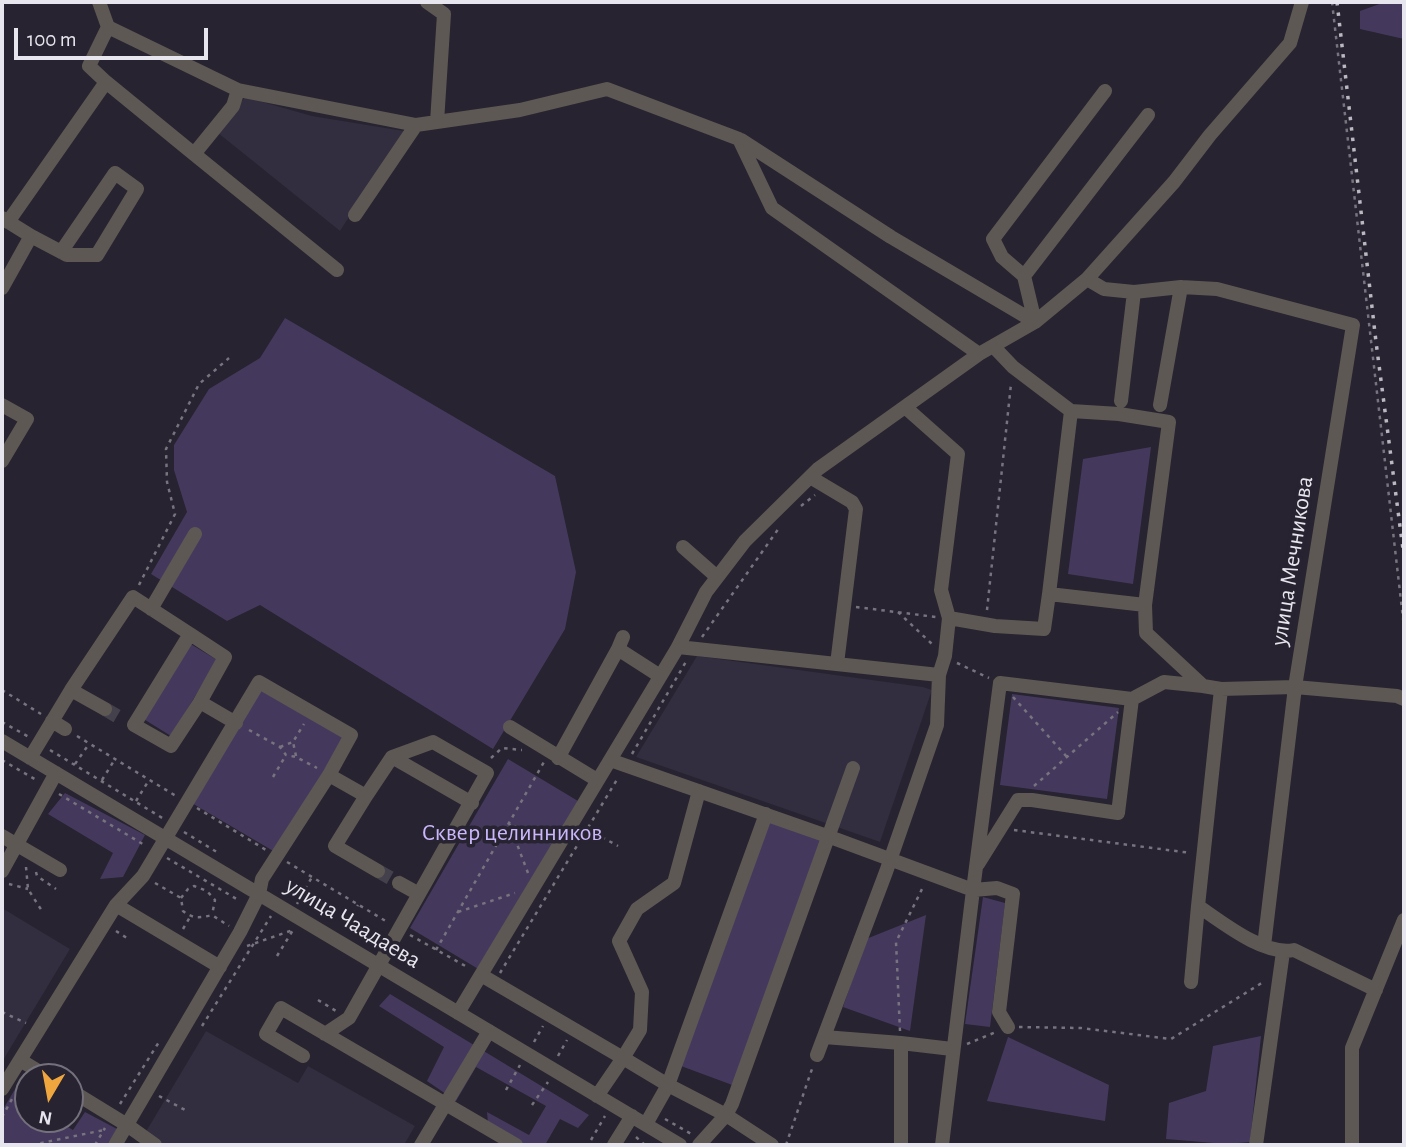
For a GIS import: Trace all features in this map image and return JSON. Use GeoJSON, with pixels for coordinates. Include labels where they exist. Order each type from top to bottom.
{"type":"FeatureCollection","features":[{"type":"Feature","properties":{"kind":"street"},"geometry":{"type":"LineString","coordinates":[[99,2],[108,27],[238,90],[415,125],[520,110],[607,89],[739,139],[891,237],[1035,322]]}},
{"type":"Feature","properties":{"kind":"street"},"geometry":{"type":"LineString","coordinates":[[426,2],[444,14],[437,122]]}},
{"type":"Feature","properties":{"kind":"street"},"geometry":{"type":"LineString","coordinates":[[458,1013],[487,979],[534,887],[678,647],[706,592],[745,541],[818,469],[979,354],[1035,322],[1087,278],[1174,182],[1210,135],[1290,43],[1302,2]]}},
{"type":"Feature","properties":{"kind":"street"},"geometry":{"type":"LineString","coordinates":[[108,27],[89,66],[337,271]]}},
{"type":"Feature","properties":{"kind":"street"},"geometry":{"type":"LineString","coordinates":[[61,252],[115,173],[137,188],[97,255],[66,255],[5,220],[106,82]]}},
{"type":"Feature","properties":{"kind":"street"},"geometry":{"type":"LineString","coordinates":[[194,154],[233,106],[238,90]]}},
{"type":"Feature","properties":{"kind":"street"},"geometry":{"type":"LineString","coordinates":[[1035,322],[1024,276],[1002,257],[993,239],[1105,91]]}},
{"type":"Feature","properties":{"kind":"street"},"geometry":{"type":"LineString","coordinates":[[1024,276],[1148,115]]}},
{"type":"Feature","properties":{"kind":"street"},"geometry":{"type":"LineString","coordinates":[[355,215],[415,125]]}},
{"type":"Feature","properties":{"kind":"street"},"geometry":{"type":"LineString","coordinates":[[739,139],[772,208],[979,354]]}},
{"type":"Feature","properties":{"kind":"street"},"geometry":{"type":"LineString","coordinates":[[2,288],[31,236]]}},
{"type":"Feature","properties":{"kind":"street"},"geometry":{"type":"LineString","coordinates":[[1087,278],[1104,289],[1135,292],[1181,287],[1160,405]]}},
{"type":"Feature","properties":{"kind":"street","name":"улица Мечникова"},"geometry":{"type":"LineString","coordinates":[[1181,287],[1217,289],[1353,325],[1295,687],[1264,946]]}},
{"type":"Feature","properties":{"kind":"street"},"geometry":{"type":"LineString","coordinates":[[1121,401],[1135,292]]}},
{"type":"Feature","properties":{"kind":"street"},"geometry":{"type":"LineString","coordinates":[[993,346],[1013,367],[1071,411],[1119,414],[1169,422],[1145,605],[1146,633],[1203,686]]}},
{"type":"Feature","properties":{"kind":"street"},"geometry":{"type":"LineString","coordinates":[[2,405],[27,419],[2,461]]}},
{"type":"Feature","properties":{"kind":"street"},"geometry":{"type":"LineString","coordinates":[[817,1055],[936,725],[939,676],[945,656],[949,618],[941,590],[957,454],[905,407]]}},
{"type":"Feature","properties":{"kind":"street"},"geometry":{"type":"LineString","coordinates":[[949,618],[1044,629],[1071,411]]}},
{"type":"Feature","properties":{"kind":"street"},"geometry":{"type":"LineString","coordinates":[[810,477],[852,502],[856,509],[837,664]]}},
{"type":"Feature","properties":{"kind":"street"},"geometry":{"type":"LineString","coordinates":[[151,609],[195,534]]}},
{"type":"Feature","properties":{"kind":"street"},"geometry":{"type":"LineString","coordinates":[[683,547],[717,577]]}},
{"type":"Feature","properties":{"kind":"street"},"geometry":{"type":"LineString","coordinates":[[1049,594],[1145,605]]}},
{"type":"Feature","properties":{"kind":"street"},"geometry":{"type":"LineString","coordinates":[[30,758],[39,743],[59,725],[71,690],[133,597],[151,609],[190,634],[225,657],[171,746],[128,722],[190,634]]}},
{"type":"Feature","properties":{"kind":"street"},"geometry":{"type":"LineString","coordinates":[[553,755],[620,643],[660,676]]}},
{"type":"Feature","properties":{"kind":"street"},"geometry":{"type":"LineString","coordinates":[[678,647],[939,676]]}},
{"type":"Feature","properties":{"kind":"street"},"geometry":{"type":"LineString","coordinates":[[1164,682],[1171,657]]}},
{"type":"Feature","properties":{"kind":"street"},"geometry":{"type":"LineString","coordinates":[[2,1089],[116,905],[144,876],[172,824],[259,682],[351,735],[330,775],[262,879],[259,894],[240,932],[115,1145]]}},
{"type":"Feature","properties":{"kind":"street"},"geometry":{"type":"LineString","coordinates":[[942,1145],[1000,683],[1132,699],[1164,682],[1221,689],[1295,687],[1397,696],[1404,699]]}},
{"type":"Feature","properties":{"kind":"street"},"geometry":{"type":"LineString","coordinates":[[1191,982],[1221,689]]}},
{"type":"Feature","properties":{"kind":"street"},"geometry":{"type":"LineString","coordinates":[[71,690],[106,709]]}},
{"type":"Feature","properties":{"kind":"street"},"geometry":{"type":"LineString","coordinates":[[978,864],[1018,800],[1118,813],[1132,699]]}},
{"type":"Feature","properties":{"kind":"street"},"geometry":{"type":"LineString","coordinates":[[200,702],[236,723]]}},
{"type":"Feature","properties":{"kind":"street"},"geometry":{"type":"LineString","coordinates":[[510,727],[597,780]]}},
{"type":"Feature","properties":{"kind":"street","name":"улица Чаадаева"},"geometry":{"type":"LineString","coordinates":[[2,741],[597,1096],[632,1116],[649,1118],[680,1145]]}},
{"type":"Feature","properties":{"kind":"street"},"geometry":{"type":"LineString","coordinates":[[325,1034],[349,1018],[487,773],[433,742],[392,757],[335,846],[378,871]]}},
{"type":"Feature","properties":{"kind":"street"},"geometry":{"type":"LineString","coordinates":[[392,757],[472,803]]}},
{"type":"Feature","properties":{"kind":"street"},"geometry":{"type":"LineString","coordinates":[[610,760],[830,836],[973,890],[997,888],[1013,894],[999,1012],[1008,1027]]}},
{"type":"Feature","properties":{"kind":"street"},"geometry":{"type":"LineString","coordinates":[[701,1143],[726,1115],[732,1104],[853,768]]}},
{"type":"Feature","properties":{"kind":"street"},"geometry":{"type":"LineString","coordinates":[[2,871],[21,847],[55,773]]}},
{"type":"Feature","properties":{"kind":"street"},"geometry":{"type":"LineString","coordinates":[[330,775],[366,796]]}},
{"type":"Feature","properties":{"kind":"street"},"geometry":{"type":"LineString","coordinates":[[597,1096],[640,1030],[642,992],[619,941],[637,909],[674,883],[699,791]]}},
{"type":"Feature","properties":{"kind":"street"},"geometry":{"type":"LineString","coordinates":[[649,1118],[668,1085],[766,814]]}},
{"type":"Feature","properties":{"kind":"street"},"geometry":{"type":"LineString","coordinates":[[2,836],[60,870]]}},
{"type":"Feature","properties":{"kind":"street"},"geometry":{"type":"LineString","coordinates":[[399,883],[419,894]]}},
{"type":"Feature","properties":{"kind":"street"},"geometry":{"type":"LineString","coordinates":[[116,905],[220,967]]}},
{"type":"Feature","properties":{"kind":"street"},"geometry":{"type":"LineString","coordinates":[[1198,906],[1264,946],[1283,952],[1294,950],[1376,990]]}},
{"type":"Feature","properties":{"kind":"street"},"geometry":{"type":"LineString","coordinates":[[1352,1145],[1352,1048],[1404,920]]}},
{"type":"Feature","properties":{"kind":"street"},"geometry":{"type":"LineString","coordinates":[[1256,1145],[1283,952]]}},
{"type":"Feature","properties":{"kind":"street"},"geometry":{"type":"LineString","coordinates":[[487,979],[668,1085],[726,1115],[772,1145]]}},
{"type":"Feature","properties":{"kind":"street"},"geometry":{"type":"LineString","coordinates":[[303,1056],[266,1034],[281,1008],[516,1145]]}},
{"type":"Feature","properties":{"kind":"street"},"geometry":{"type":"LineString","coordinates":[[422,1145],[489,1031]]}},
{"type":"Feature","properties":{"kind":"street"},"geometry":{"type":"LineString","coordinates":[[824,1038],[952,1049]]}},
{"type":"Feature","properties":{"kind":"street"},"geometry":{"type":"LineString","coordinates":[[901,1044],[901,1145]]}},
{"type":"Feature","properties":{"kind":"street"},"geometry":{"type":"LineString","coordinates":[[20,1060],[25,1063]]}},
{"type":"Feature","properties":{"kind":"street"},"geometry":{"type":"LineString","coordinates":[[84,1098],[155,1145]]}},
{"type":"Feature","properties":{"kind":"street"},"geometry":{"type":"LineString","coordinates":[[614,1145],[632,1116]]}},
{"type":"Feature","properties":{"kind":"path"},"geometry":{"type":"LineString","coordinates":[[1332,2],[1404,627]]}},
{"type":"Feature","properties":{"kind":"path"},"geometry":{"type":"LineString","coordinates":[[133,597],[176,514],[167,482],[166,449],[199,384],[229,358]]}},
{"type":"Feature","properties":{"kind":"path"},"geometry":{"type":"LineString","coordinates":[[986,624],[1013,367]]}},
{"type":"Feature","properties":{"kind":"path"},"geometry":{"type":"LineString","coordinates":[[796,511],[826,487]]}},
{"type":"Feature","properties":{"kind":"path"},"geometry":{"type":"LineString","coordinates":[[487,979],[587,829],[694,648],[786,519]]}},
{"type":"Feature","properties":{"kind":"path"},"geometry":{"type":"LineString","coordinates":[[845,606],[949,618]]}},
{"type":"Feature","properties":{"kind":"path"},"geometry":{"type":"LineString","coordinates":[[898,612],[945,656]]}},
{"type":"Feature","properties":{"kind":"path"},"geometry":{"type":"LineString","coordinates":[[2,691],[59,725]]}},
{"type":"Feature","properties":{"kind":"path"},"geometry":{"type":"LineString","coordinates":[[1018,800],[1132,699]]}},
{"type":"Feature","properties":{"kind":"path"},"geometry":{"type":"LineString","coordinates":[[280,747],[293,742],[311,712]]}},
{"type":"Feature","properties":{"kind":"path"},"geometry":{"type":"LineString","coordinates":[[2,722],[228,859]]}},
{"type":"Feature","properties":{"kind":"path"},"geometry":{"type":"LineString","coordinates":[[236,723],[280,747],[286,755],[296,757],[330,775]]}},
{"type":"Feature","properties":{"kind":"path"},"geometry":{"type":"LineString","coordinates":[[293,742],[296,757]]}},
{"type":"Feature","properties":{"kind":"path"},"geometry":{"type":"LineString","coordinates":[[75,765],[89,744]]}},
{"type":"Feature","properties":{"kind":"path"},"geometry":{"type":"LineString","coordinates":[[494,757],[502,748]]}},
{"type":"Feature","properties":{"kind":"path"},"geometry":{"type":"LineString","coordinates":[[273,777],[286,755]]}},
{"type":"Feature","properties":{"kind":"path"},"geometry":{"type":"LineString","coordinates":[[436,950],[509,822],[553,755]]}},
{"type":"Feature","properties":{"kind":"path"},"geometry":{"type":"LineString","coordinates":[[101,781],[115,759]]}},
{"type":"Feature","properties":{"kind":"path"},"geometry":{"type":"LineString","coordinates":[[2,760],[156,852]]}},
{"type":"Feature","properties":{"kind":"path"},"geometry":{"type":"LineString","coordinates":[[135,802],[149,780]]}},
{"type":"Feature","properties":{"kind":"path"},"geometry":{"type":"LineString","coordinates":[[509,822],[537,838]]}},
{"type":"Feature","properties":{"kind":"path"},"geometry":{"type":"LineString","coordinates":[[458,912],[534,887],[509,822]]}},
{"type":"Feature","properties":{"kind":"path"},"geometry":{"type":"LineString","coordinates":[[587,829],[618,846]]}},
{"type":"Feature","properties":{"kind":"path"},"geometry":{"type":"LineString","coordinates":[[1000,829],[1205,855]]}},
{"type":"Feature","properties":{"kind":"path"},"geometry":{"type":"LineString","coordinates":[[21,847],[28,889],[43,911]]}},
{"type":"Feature","properties":{"kind":"path"},"geometry":{"type":"LineString","coordinates":[[901,1044],[896,942],[929,874]]}},
{"type":"Feature","properties":{"kind":"path"},"geometry":{"type":"LineString","coordinates":[[144,876],[181,898]]}},
{"type":"Feature","properties":{"kind":"path"},"geometry":{"type":"LineString","coordinates":[[2,883],[28,889]]}},
{"type":"Feature","properties":{"kind":"path"},"geometry":{"type":"LineString","coordinates":[[212,915],[215,900],[207,891],[194,886],[188,889],[181,898],[183,911],[190,917],[212,915],[240,932]]}},
{"type":"Feature","properties":{"kind":"path"},"geometry":{"type":"LineString","coordinates":[[289,896],[299,901]]}},
{"type":"Feature","properties":{"kind":"path"},"geometry":{"type":"LineString","coordinates":[[344,928],[358,905]]}},
{"type":"Feature","properties":{"kind":"path"},"geometry":{"type":"LineString","coordinates":[[202,1026],[271,916]]}},
{"type":"Feature","properties":{"kind":"path"},"geometry":{"type":"LineString","coordinates":[[111,927],[130,940]]}},
{"type":"Feature","properties":{"kind":"path"},"geometry":{"type":"LineString","coordinates":[[230,950],[253,945],[293,930],[277,956]]}},
{"type":"Feature","properties":{"kind":"path"},"geometry":{"type":"LineString","coordinates":[[952,1049],[1008,1027],[1081,1028],[1171,1039],[1280,972]]}},
{"type":"Feature","properties":{"kind":"path"},"geometry":{"type":"LineString","coordinates":[[318,1000],[349,1018]]}},
{"type":"Feature","properties":{"kind":"path"},"geometry":{"type":"LineString","coordinates":[[2,1012],[38,1030]]}},
{"type":"Feature","properties":{"kind":"path"},"geometry":{"type":"LineString","coordinates":[[558,1056],[574,1029]]}},
{"type":"Feature","properties":{"kind":"path"},"geometry":{"type":"LineString","coordinates":[[95,1145],[159,1041]]}},
{"type":"Feature","properties":{"kind":"path"},"geometry":{"type":"LineString","coordinates":[[786,1145],[817,1055]]}},
{"type":"Feature","properties":{"kind":"path"},"geometry":{"type":"LineString","coordinates":[[532,1105],[548,1082]]}},
{"type":"Feature","properties":{"kind":"path"},"geometry":{"type":"LineString","coordinates":[[153,1105],[158,1095],[187,1111]]}},
{"type":"Feature","properties":{"kind":"path"},"geometry":{"type":"LineString","coordinates":[[592,1140],[606,1116]]}},
{"type":"Feature","properties":{"kind":"path"},"geometry":{"type":"LineString","coordinates":[[649,1118],[701,1143]]}},
{"type":"Feature","properties":{"kind":"path"},"geometry":{"type":"LineString","coordinates":[[32,1145],[104,1130]]}},
{"type":"Feature","properties":{"kind":"shaded area"},"geometry":{"type":"Polygon","coordinates":[[[245,97],[312,116],[404,131],[340,231],[218,133],[245,97]]]}},
{"type":"Feature","properties":{"kind":"shaded area"},"geometry":{"type":"Polygon","coordinates":[[[697,656],[932,690],[880,842],[636,757],[697,656]]]}},
{"type":"Feature","properties":{"kind":"shaded area"},"geometry":{"type":"Polygon","coordinates":[[[2,908],[70,949],[2,1062],[2,908]]]}},
{"type":"Feature","properties":{"kind":"shaded area"},"geometry":{"type":"Polygon","coordinates":[[[206,1031],[298,1083],[308,1066],[415,1126],[404,1145],[138,1145],[206,1031]]]}},
{"type":"Feature","properties":{"kind":"green space"},"geometry":{"type":"Polygon","coordinates":[[[1385,2],[1404,2],[1404,39],[1360,29],[1360,11],[1385,2]]]}},
{"type":"Feature","properties":{"kind":"green space"},"geometry":{"type":"Polygon","coordinates":[[[285,318],[555,476],[576,572],[565,629],[493,749],[260,605],[227,621],[151,574],[187,512],[174,470],[174,445],[209,389],[260,358],[285,318]]]}},
{"type":"Feature","properties":{"kind":"green space"},"geometry":{"type":"Polygon","coordinates":[[[1151,447],[1133,584],[1068,574],[1083,459],[1151,447]]]}},
{"type":"Feature","properties":{"kind":"green space"},"geometry":{"type":"Polygon","coordinates":[[[189,643],[217,660],[171,736],[142,718],[189,643]]]}},
{"type":"Feature","properties":{"kind":"green space"},"geometry":{"type":"Polygon","coordinates":[[[261,686],[346,738],[275,852],[190,802],[261,686]]]}},
{"type":"Feature","properties":{"kind":"green space"},"geometry":{"type":"Polygon","coordinates":[[[1012,694],[1119,708],[1107,799],[1000,785],[1012,694]]]}},
{"type":"Feature","properties":{"kind":"green space","name":"Сквер целинников"},"geometry":{"type":"Polygon","coordinates":[[[508,759],[578,801],[480,970],[410,928],[508,759]]]}},
{"type":"Feature","properties":{"kind":"green space"},"geometry":{"type":"Polygon","coordinates":[[[65,793],[145,835],[123,877],[100,879],[113,853],[48,814],[65,793]]]}},
{"type":"Feature","properties":{"kind":"green space"},"geometry":{"type":"Polygon","coordinates":[[[770,820],[823,840],[735,1086],[681,1066],[770,820]]]}},
{"type":"Feature","properties":{"kind":"green space"},"geometry":{"type":"Polygon","coordinates":[[[983,897],[1005,903],[990,1027],[965,1024],[983,897]]]}},
{"type":"Feature","properties":{"kind":"green space"},"geometry":{"type":"Polygon","coordinates":[[[926,915],[910,1031],[843,1007],[866,939],[926,915]]]}},
{"type":"Feature","properties":{"kind":"green space"},"geometry":{"type":"Polygon","coordinates":[[[390,994],[589,1115],[578,1128],[560,1119],[545,1145],[523,1145],[488,1123],[487,1112],[529,1135],[546,1106],[476,1067],[456,1101],[427,1081],[444,1047],[379,1006],[390,994]]]}},
{"type":"Feature","properties":{"kind":"green space"},"geometry":{"type":"Polygon","coordinates":[[[1261,1036],[1250,1142],[1226,1144],[1166,1139],[1169,1103],[1206,1091],[1213,1046],[1261,1036]]]}},
{"type":"Feature","properties":{"kind":"green space"},"geometry":{"type":"Polygon","coordinates":[[[1008,1037],[1109,1085],[1105,1121],[987,1101],[1008,1037]]]}},
{"type":"Feature","properties":{"kind":"green space"},"geometry":{"type":"Polygon","coordinates":[[[14,1091],[14,1133],[84,1133],[85,1112],[117,1129],[107,1145],[2,1145],[2,1111],[14,1091]]]}},
{"type":"Feature","properties":{"kind":"tunnel"},"geometry":{"type":"LineString","coordinates":[[105,709],[122,719]]}},
{"type":"Feature","properties":{"kind":"tunnel"},"geometry":{"type":"LineString","coordinates":[[378,871],[399,883]]}},
{"type":"Feature","properties":{"kind":"railway"},"geometry":{"type":"LineString","coordinates":[[1337,2],[1404,557]]}}]}
